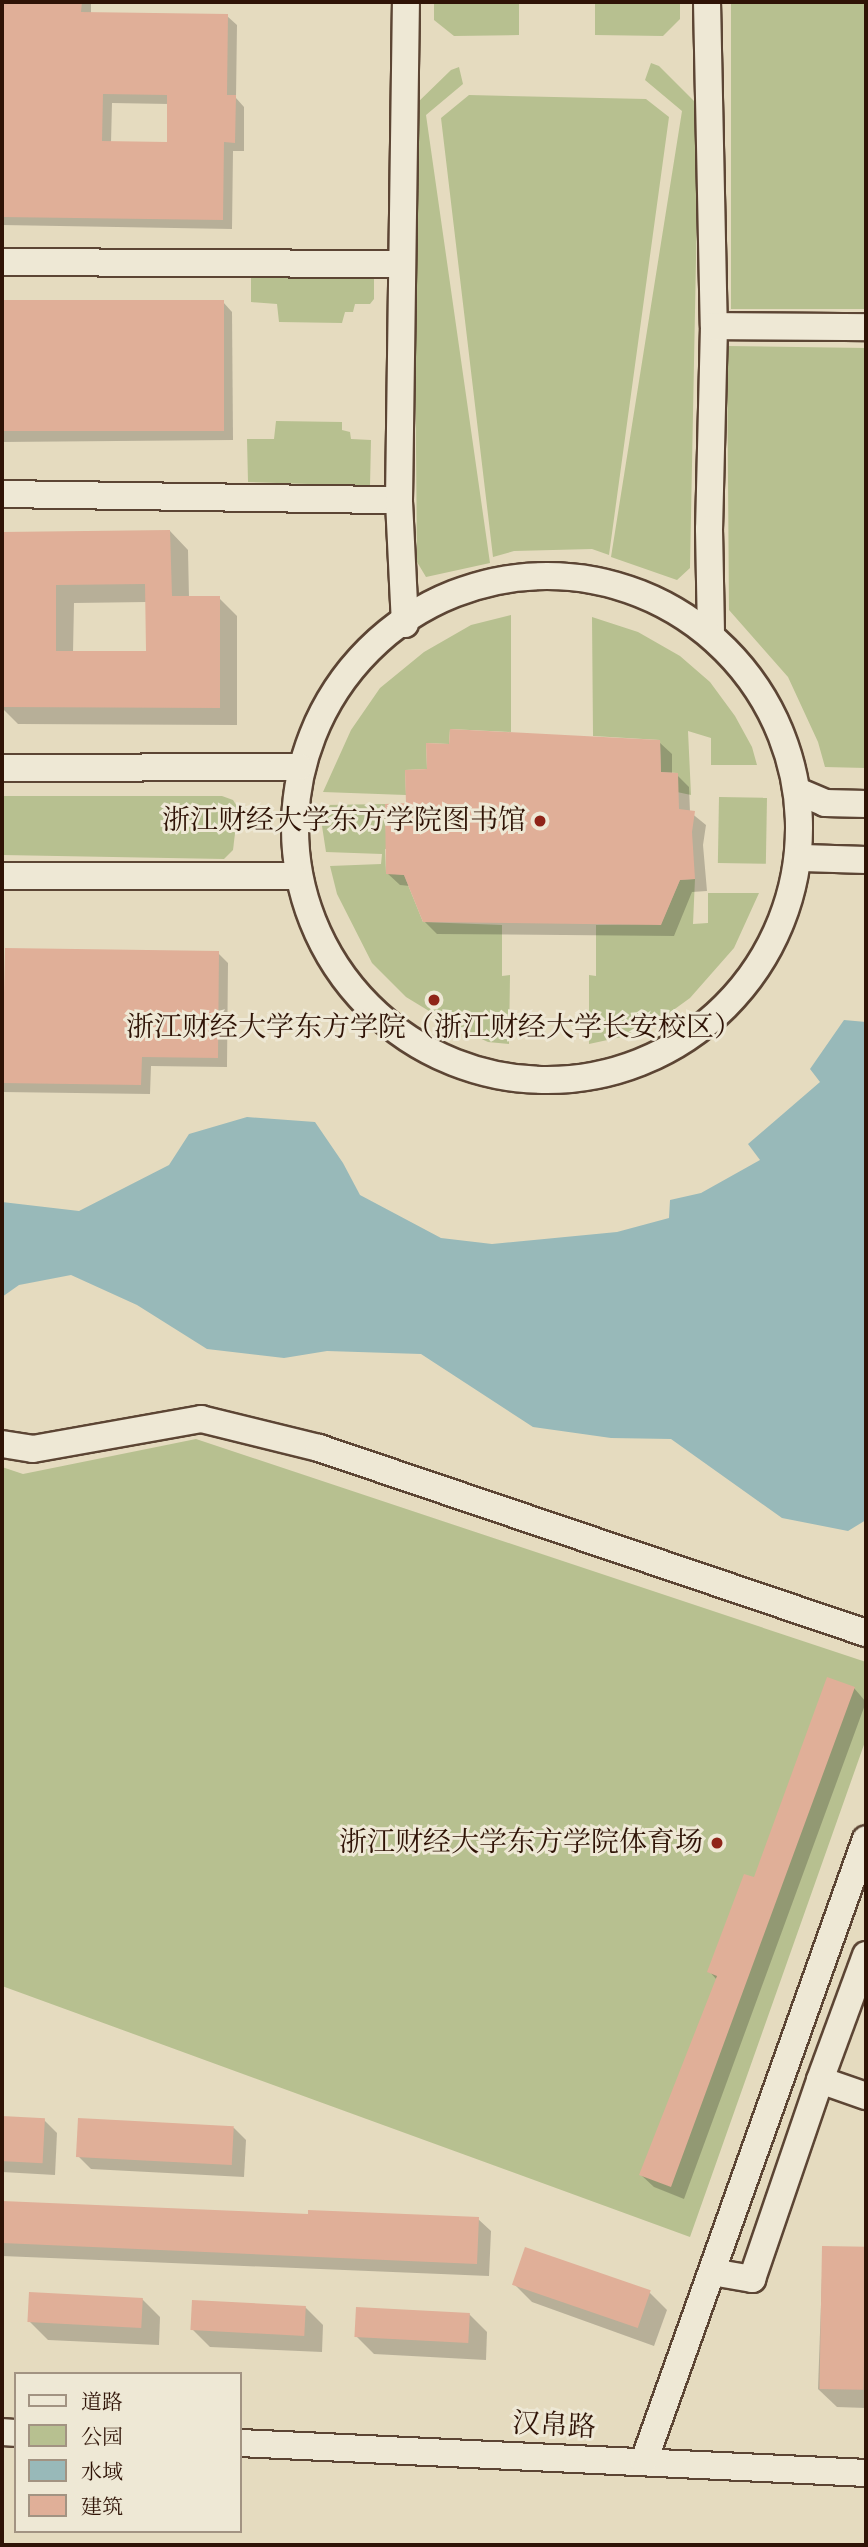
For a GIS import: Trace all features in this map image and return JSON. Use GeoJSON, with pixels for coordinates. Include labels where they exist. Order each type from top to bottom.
{"type":"FeatureCollection","features":[{"type":"Feature","properties":{"kind":"street"},"geometry":{"type":"LineString","coordinates":[[405,624],[399,500],[406,2]]}},
{"type":"Feature","properties":{"kind":"street"},"geometry":{"type":"LineString","coordinates":[[707,2],[714,326],[709,529],[711,630]]}},
{"type":"Feature","properties":{"kind":"street"},"geometry":{"type":"LineString","coordinates":[[2,262],[402,264]]}},
{"type":"Feature","properties":{"kind":"street"},"geometry":{"type":"LineString","coordinates":[[714,326],[866,327]]}},
{"type":"Feature","properties":{"kind":"street"},"geometry":{"type":"LineString","coordinates":[[2,494],[399,500]]}},
{"type":"Feature","properties":{"kind":"street"},"geometry":{"type":"LineString","coordinates":[[570,574],[642,587],[711,630],[773,715],[802,793],[803,858],[755,969],[674,1049],[565,1086],[442,1065],[351,990],[293,876],[299,767],[351,670],[405,624],[423,608],[498,579],[570,574]]}},
{"type":"Feature","properties":{"kind":"street"},"geometry":{"type":"LineString","coordinates":[[2,768],[299,767]]}},
{"type":"Feature","properties":{"kind":"street"},"geometry":{"type":"LineString","coordinates":[[802,793],[825,803],[866,804]]}},
{"type":"Feature","properties":{"kind":"street"},"geometry":{"type":"LineString","coordinates":[[803,858],[866,860]]}},
{"type":"Feature","properties":{"kind":"street"},"geometry":{"type":"LineString","coordinates":[[2,876],[293,876]]}},
{"type":"Feature","properties":{"kind":"street"},"geometry":{"type":"LineString","coordinates":[[2,1444],[33,1449],[201,1419],[319,1448],[866,1633]]}},
{"type":"Feature","properties":{"kind":"street"},"geometry":{"type":"LineString","coordinates":[[644,2461],[866,1839]]}},
{"type":"Feature","properties":{"kind":"street"},"geometry":{"type":"LineString","coordinates":[[712,2272],[752,2278],[866,1955]]}},
{"type":"Feature","properties":{"kind":"street"},"geometry":{"type":"LineString","coordinates":[[820,2080],[866,2096]]}},
{"type":"Feature","properties":{"kind":"street","name":"汉帛路"},"geometry":{"type":"LineString","coordinates":[[242,2443],[866,2473]]}},
{"type":"Feature","properties":{"kind":"green space"},"geometry":{"type":"Polygon","coordinates":[[[434,2],[519,2],[519,35],[454,36],[434,20],[434,2]]]}},
{"type":"Feature","properties":{"kind":"green space"},"geometry":{"type":"Polygon","coordinates":[[[595,2],[680,2],[680,19],[663,36],[595,35],[595,2]]]}},
{"type":"Feature","properties":{"kind":"green space"},"geometry":{"type":"Polygon","coordinates":[[[731,2],[866,2],[866,309],[731,309],[731,2]]]}},
{"type":"Feature","properties":{"kind":"green space"},"geometry":{"type":"Polygon","coordinates":[[[651,63],[659,66],[699,106],[690,568],[677,580],[611,557],[682,111],[645,80],[651,63]]]}},
{"type":"Feature","properties":{"kind":"green space"},"geometry":{"type":"Polygon","coordinates":[[[459,67],[463,84],[426,115],[490,563],[426,577],[417,562],[413,107],[451,70],[459,67]]]}},
{"type":"Feature","properties":{"kind":"green space"},"geometry":{"type":"Polygon","coordinates":[[[469,95],[646,99],[669,117],[609,555],[592,549],[514,551],[493,557],[441,118],[469,95]]]}},
{"type":"Feature","properties":{"kind":"green space"},"geometry":{"type":"Polygon","coordinates":[[[251,275],[374,278],[374,299],[370,304],[355,304],[353,312],[345,312],[342,323],[279,322],[277,304],[251,302],[251,275]]]}},
{"type":"Feature","properties":{"kind":"green space"},"geometry":{"type":"Polygon","coordinates":[[[727,346],[866,348],[866,768],[825,767],[818,742],[788,677],[729,610],[727,346]]]}},
{"type":"Feature","properties":{"kind":"green space"},"geometry":{"type":"Polygon","coordinates":[[[276,421],[342,422],[342,430],[350,432],[351,439],[371,440],[370,486],[248,482],[247,439],[274,439],[276,421]]]}},
{"type":"Feature","properties":{"kind":"green space"},"geometry":{"type":"Polygon","coordinates":[[[511,615],[511,732],[450,729],[449,744],[426,743],[427,769],[405,770],[406,795],[323,792],[351,730],[380,688],[424,652],[471,625],[511,615]]]}},
{"type":"Feature","properties":{"kind":"green space"},"geometry":{"type":"Polygon","coordinates":[[[592,617],[638,632],[680,656],[710,682],[735,716],[752,747],[757,765],[711,765],[711,738],[688,731],[691,795],[677,792],[677,773],[661,772],[660,740],[593,736],[592,617]]]}},
{"type":"Feature","properties":{"kind":"green space"},"geometry":{"type":"Polygon","coordinates":[[[2,796],[222,796],[233,800],[238,808],[233,850],[224,859],[2,855],[2,796]]]}},
{"type":"Feature","properties":{"kind":"green space"},"geometry":{"type":"Polygon","coordinates":[[[719,797],[767,798],[766,864],[718,863],[719,797]]]}},
{"type":"Feature","properties":{"kind":"green space"},"geometry":{"type":"Polygon","coordinates":[[[385,804],[386,834],[397,849],[385,849],[386,873],[404,875],[423,922],[502,925],[502,976],[510,975],[509,1044],[488,1042],[452,1025],[406,997],[372,963],[337,894],[330,866],[381,864],[382,854],[326,852],[322,826],[325,805],[385,804]]]}},
{"type":"Feature","properties":{"kind":"green space"},"geometry":{"type":"Polygon","coordinates":[[[695,879],[693,924],[708,923],[708,893],[759,893],[734,948],[690,998],[661,1019],[626,1036],[589,1044],[589,975],[596,976],[596,925],[661,924],[680,880],[695,879]]]}},
{"type":"Feature","properties":{"kind":"green space"},"geometry":{"type":"Polygon","coordinates":[[[196,1439],[866,1662],[866,1739],[690,2237],[2,1986],[2,1467],[23,1474],[196,1439]]]}},
{"type":"Feature","properties":{"kind":"water"},"geometry":{"type":"Polygon","coordinates":[[[844,1020],[866,1022],[866,1520],[848,1531],[782,1518],[671,1439],[611,1438],[533,1427],[421,1354],[327,1351],[284,1358],[207,1349],[137,1305],[71,1275],[19,1285],[2,1297],[2,1202],[79,1211],[169,1165],[189,1134],[247,1117],[315,1122],[343,1163],[360,1195],[441,1238],[492,1244],[617,1232],[669,1218],[670,1200],[701,1193],[760,1160],[748,1144],[820,1082],[810,1069],[844,1020]]]}},
{"type":"Feature","properties":{"kind":"building"},"geometry":{"type":"Polygon","coordinates":[[[2,2],[82,2],[81,12],[228,14],[227,95],[236,95],[235,143],[224,142],[223,220],[2,217],[2,2]],[[103,94],[102,141],[167,142],[167,95],[103,94]]]}},
{"type":"Feature","properties":{"kind":"building"},"geometry":{"type":"Polygon","coordinates":[[[2,300],[224,300],[224,431],[2,431],[2,300]]]}},
{"type":"Feature","properties":{"kind":"building"},"geometry":{"type":"Polygon","coordinates":[[[170,530],[172,596],[220,596],[220,708],[2,707],[2,532],[170,530]],[[145,584],[56,585],[56,651],[146,651],[145,584]]]}},
{"type":"Feature","properties":{"kind":"building","name":"浙江财经大学东方学院图书馆"},"geometry":{"type":"Polygon","coordinates":[[[450,729],[660,740],[661,772],[678,773],[679,809],[695,811],[692,832],[695,879],[680,880],[661,925],[423,922],[404,875],[386,874],[385,804],[406,803],[405,770],[427,769],[426,743],[449,744],[450,729]]]}},
{"type":"Feature","properties":{"kind":"building"},"geometry":{"type":"Polygon","coordinates":[[[5,948],[219,951],[218,1058],[142,1057],[141,1085],[2,1083],[5,948]]]}},
{"type":"Feature","properties":{"kind":"building"},"geometry":{"type":"Polygon","coordinates":[[[827,1677],[855,1687],[671,2187],[639,2175],[717,1976],[707,1972],[744,1874],[754,1877],[827,1677]]]}},
{"type":"Feature","properties":{"kind":"building"},"geometry":{"type":"Polygon","coordinates":[[[2,2116],[45,2118],[43,2163],[2,2161],[2,2116]]]}},
{"type":"Feature","properties":{"kind":"building"},"geometry":{"type":"Polygon","coordinates":[[[78,2118],[234,2126],[232,2165],[76,2157],[78,2118]]]}},
{"type":"Feature","properties":{"kind":"building"},"geometry":{"type":"Polygon","coordinates":[[[2,2201],[308,2214],[308,2210],[479,2217],[477,2264],[2,2243],[2,2201]]]}},
{"type":"Feature","properties":{"kind":"building"},"geometry":{"type":"Polygon","coordinates":[[[822,2246],[866,2247],[863,2390],[820,2389],[822,2246]]]}},
{"type":"Feature","properties":{"kind":"building"},"geometry":{"type":"Polygon","coordinates":[[[525,2247],[651,2290],[638,2328],[512,2285],[525,2247]]]}},
{"type":"Feature","properties":{"kind":"building"},"geometry":{"type":"Polygon","coordinates":[[[29,2292],[143,2298],[141,2328],[27,2322],[29,2292]]]}},
{"type":"Feature","properties":{"kind":"building"},"geometry":{"type":"Polygon","coordinates":[[[192,2300],[306,2306],[304,2336],[190,2330],[192,2300]]]}},
{"type":"Feature","properties":{"kind":"building"},"geometry":{"type":"Polygon","coordinates":[[[356,2307],[470,2313],[468,2343],[354,2337],[356,2307]]]}},
{"type":"Feature","properties":{"kind":"place","name":"浙江财经大学东方学院图书馆"},"geometry":{"type":"Point","coordinates":[540,821]}},
{"type":"Feature","properties":{"kind":"place","name":"浙江财经大学东方学院（浙江财经大学长安校区）"},"geometry":{"type":"Point","coordinates":[434,1000]}},
{"type":"Feature","properties":{"kind":"place","name":"浙江财经大学东方学院体育场"},"geometry":{"type":"Point","coordinates":[717,1843]}}]}
